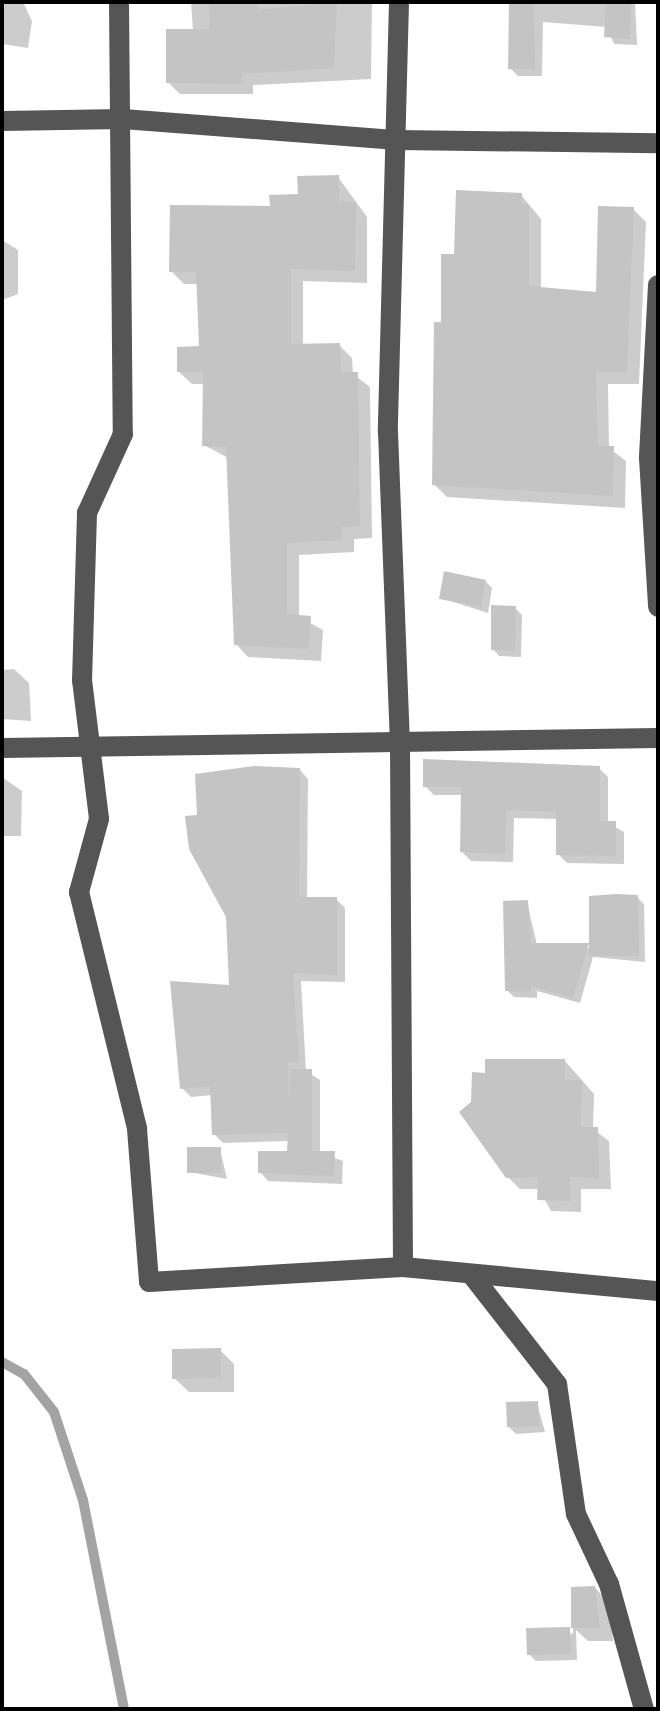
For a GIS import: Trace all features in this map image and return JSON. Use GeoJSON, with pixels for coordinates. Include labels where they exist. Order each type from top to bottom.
{"type":"FeatureCollection","features":[{"type":"Feature","properties":{"kind":"street"},"geometry":{"type":"LineString","coordinates":[[119,2],[123,119],[123,434],[87,513],[82,591],[82,680],[93,743],[99,819],[79,892],[96,986],[137,1129],[149,1282],[403,1267],[658,1291]]}},
{"type":"Feature","properties":{"kind":"street"},"geometry":{"type":"LineString","coordinates":[[399,2],[388,432],[400,745],[403,1267]]}},
{"type":"Feature","properties":{"kind":"street"},"geometry":{"type":"LineString","coordinates":[[2,121],[123,119],[397,140],[658,143]]}},
{"type":"Feature","properties":{"kind":"street"},"geometry":{"type":"LineString","coordinates":[[658,285],[649,458],[658,607]]}},
{"type":"Feature","properties":{"kind":"street"},"geometry":{"type":"LineString","coordinates":[[2,748],[93,743],[400,745],[658,738]]}},
{"type":"Feature","properties":{"kind":"street"},"geometry":{"type":"LineString","coordinates":[[471,1274],[557,1384],[576,1514],[609,1584],[644,1709]]}},
{"type":"Feature","properties":{"kind":"building"},"geometry":{"type":"Polygon","coordinates":[[[209,2],[257,2],[258,10],[337,2],[334,68],[242,74],[242,84],[166,83],[166,29],[210,29],[209,2]]]}},
{"type":"Feature","properties":{"kind":"building"},"geometry":{"type":"Polygon","coordinates":[[[509,2],[534,2],[535,69],[508,69],[509,2]]]}},
{"type":"Feature","properties":{"kind":"building"},"geometry":{"type":"Polygon","coordinates":[[[606,2],[631,2],[630,39],[604,37],[606,2]]]}},
{"type":"Feature","properties":{"kind":"building"},"geometry":{"type":"Polygon","coordinates":[[[339,175],[339,202],[356,202],[355,271],[291,269],[291,344],[340,343],[341,372],[358,372],[360,526],[342,527],[342,540],[287,543],[287,614],[311,616],[309,649],[234,645],[226,447],[202,446],[203,372],[177,372],[177,347],[199,346],[196,272],[169,272],[170,205],[270,206],[269,195],[298,194],[297,176],[339,175]]]}},
{"type":"Feature","properties":{"kind":"building"},"geometry":{"type":"Polygon","coordinates":[[[456,190],[522,193],[522,204],[529,205],[529,286],[596,292],[598,206],[634,207],[627,372],[596,372],[598,446],[614,446],[613,496],[432,485],[434,322],[441,322],[441,254],[454,254],[456,190]]]}},
{"type":"Feature","properties":{"kind":"building"},"geometry":{"type":"Polygon","coordinates":[[[444,571],[486,580],[481,607],[439,599],[444,571]]]}},
{"type":"Feature","properties":{"kind":"building"},"geometry":{"type":"Polygon","coordinates":[[[491,605],[516,606],[515,651],[491,650],[491,605]]]}},
{"type":"Feature","properties":{"kind":"building"},"geometry":{"type":"Polygon","coordinates":[[[423,759],[600,766],[600,821],[616,821],[616,856],[556,855],[556,812],[506,810],[505,854],[460,852],[461,787],[423,787],[423,759]]]}},
{"type":"Feature","properties":{"kind":"building"},"geometry":{"type":"Polygon","coordinates":[[[254,766],[300,768],[299,897],[337,897],[337,975],[293,973],[299,1062],[288,1062],[289,1102],[291,1069],[312,1069],[312,1151],[335,1151],[334,1176],[258,1173],[258,1151],[287,1151],[288,1133],[212,1135],[210,1086],[180,1089],[170,981],[229,985],[226,917],[189,849],[185,816],[197,815],[195,774],[254,766]]]}},
{"type":"Feature","properties":{"kind":"building"},"geometry":{"type":"Polygon","coordinates":[[[638,895],[639,956],[589,956],[589,896],[638,895]]]}},
{"type":"Feature","properties":{"kind":"building"},"geometry":{"type":"Polygon","coordinates":[[[528,900],[531,943],[589,943],[573,998],[531,986],[531,992],[505,991],[503,901],[528,900]]]}},
{"type":"Feature","properties":{"kind":"building"},"geometry":{"type":"Polygon","coordinates":[[[485,1059],[565,1059],[565,1080],[582,1080],[581,1127],[598,1127],[599,1178],[570,1177],[570,1201],[537,1200],[538,1177],[506,1178],[459,1112],[471,1102],[472,1072],[485,1073],[485,1059]]]}},
{"type":"Feature","properties":{"kind":"building"},"geometry":{"type":"Polygon","coordinates":[[[187,1147],[221,1147],[221,1173],[187,1173],[187,1147]]]}},
{"type":"Feature","properties":{"kind":"building"},"geometry":{"type":"Polygon","coordinates":[[[221,1348],[221,1378],[172,1379],[172,1349],[221,1348]]]}},
{"type":"Feature","properties":{"kind":"building"},"geometry":{"type":"Polygon","coordinates":[[[538,1401],[539,1426],[507,1427],[506,1402],[538,1401]]]}},
{"type":"Feature","properties":{"kind":"building"},"geometry":{"type":"Polygon","coordinates":[[[595,1586],[600,1628],[571,1628],[571,1587],[595,1586]]]}},
{"type":"Feature","properties":{"kind":"building"},"geometry":{"type":"Polygon","coordinates":[[[570,1627],[571,1654],[527,1655],[526,1628],[570,1627]]]}},
{"type":"Feature","properties":{"kind":"waterway"},"geometry":{"type":"LineString","coordinates":[[2,1362],[24,1374],[54,1412],[83,1500],[124,1709]]}}]}
